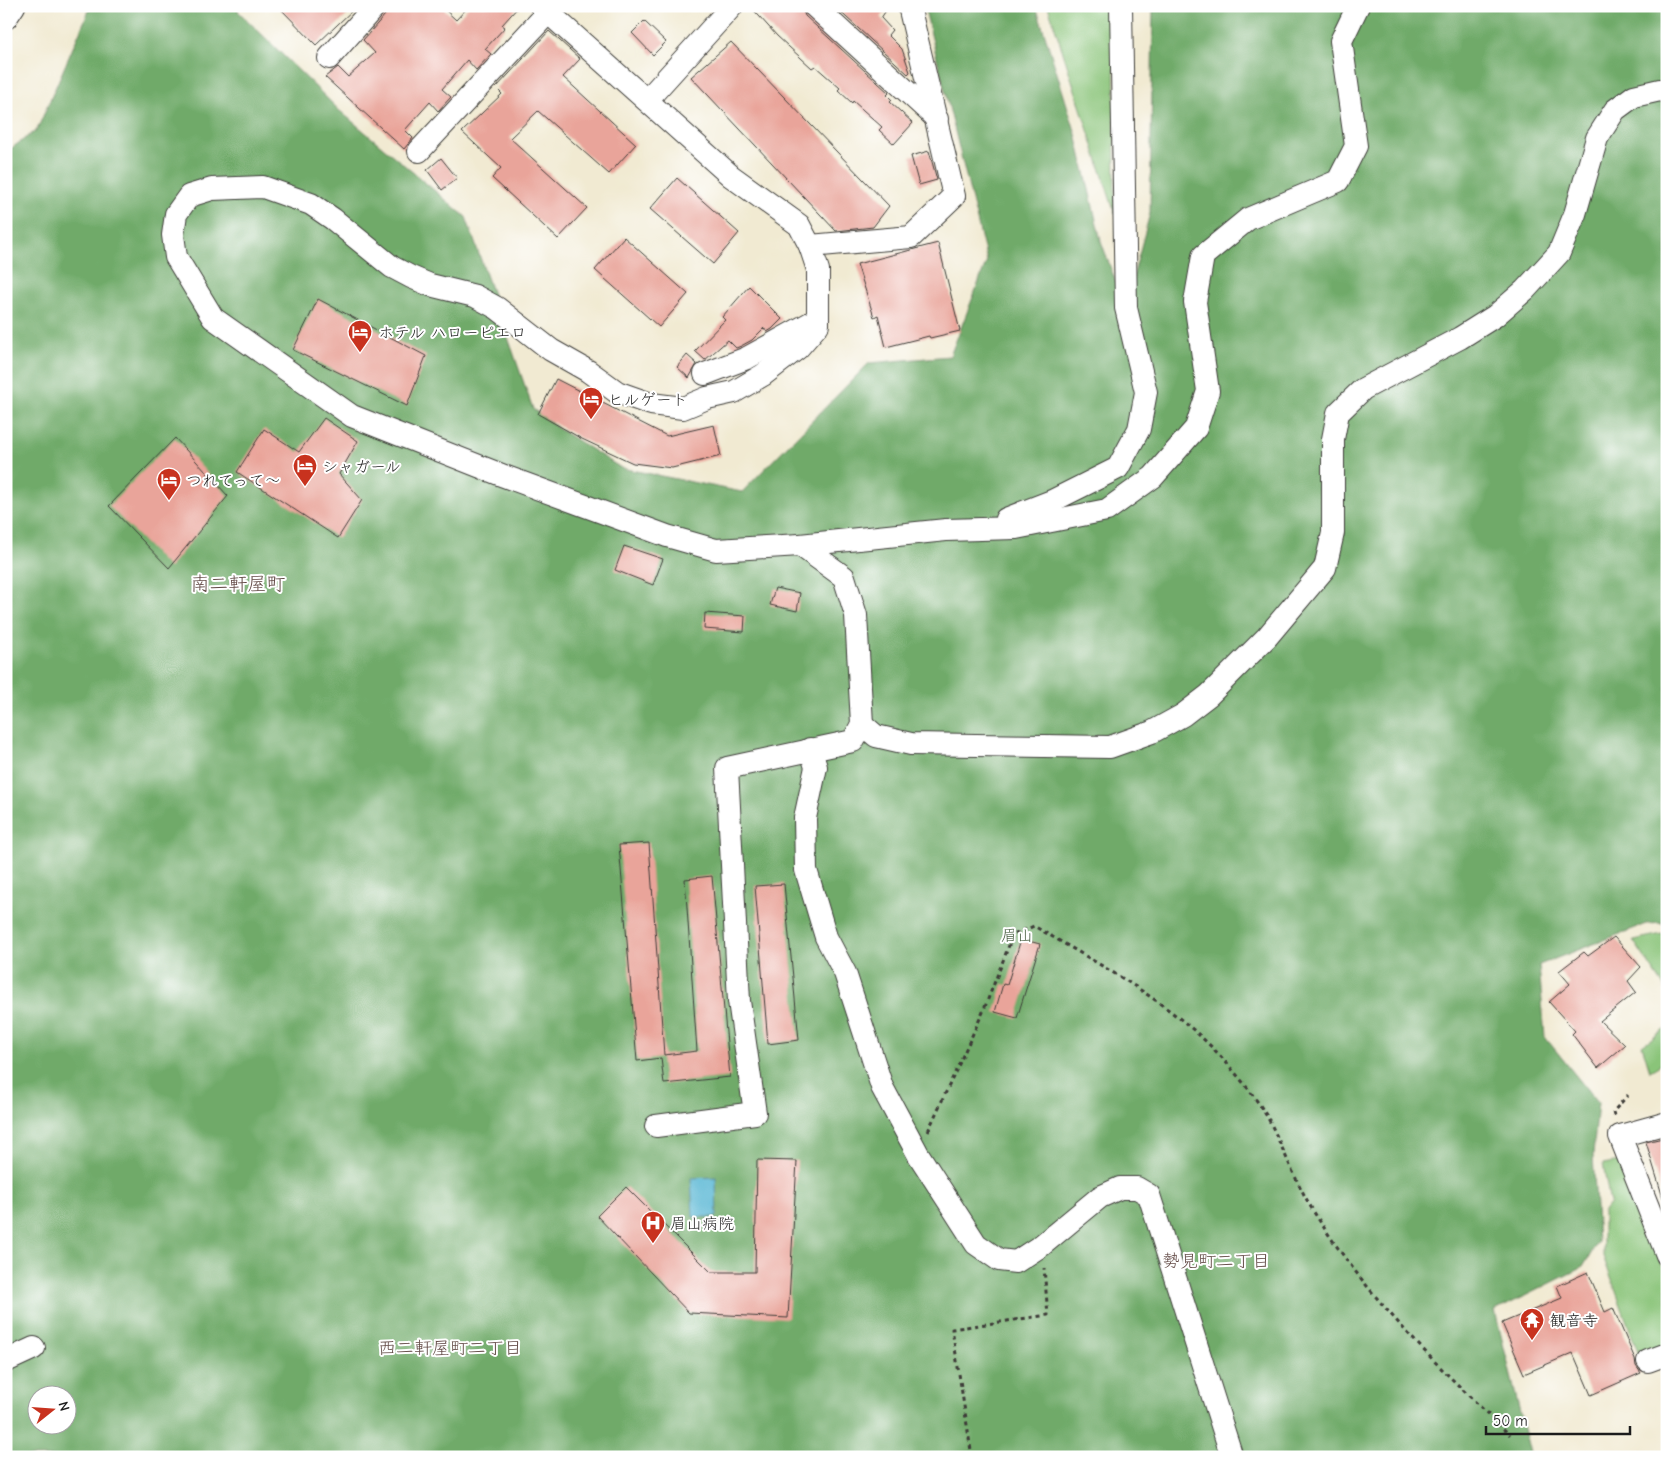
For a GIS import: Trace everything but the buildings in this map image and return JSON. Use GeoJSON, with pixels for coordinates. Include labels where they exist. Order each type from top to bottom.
{"type":"FeatureCollection","features":[{"type":"Feature","properties":{"kind":"street"},"geometry":{"type":"LineString","coordinates":[[6,18],[14,6]]}},
{"type":"Feature","properties":{"kind":"street"},"geometry":{"type":"LineString","coordinates":[[329,58],[375,6]]}},
{"type":"Feature","properties":{"kind":"street"},"geometry":{"type":"LineString","coordinates":[[647,100],[732,6]]}},
{"type":"Feature","properties":{"kind":"street"},"geometry":{"type":"LineString","coordinates":[[814,6],[936,119]]}},
{"type":"Feature","properties":{"kind":"street"},"geometry":{"type":"LineString","coordinates":[[810,246],[911,237],[954,196],[909,6]]}},
{"type":"Feature","properties":{"kind":"street"},"geometry":{"type":"LineString","coordinates":[[981,529],[1052,502],[1118,468],[1139,429],[1146,392],[1126,308],[1121,6]]}},
{"type":"Feature","properties":{"kind":"street"},"geometry":{"type":"LineString","coordinates":[[419,151],[548,8],[731,176],[799,225],[810,246],[818,270],[818,325],[798,348],[734,392],[707,398],[684,408],[650,404],[617,392],[588,371],[551,350],[520,323],[490,304],[475,296],[430,286],[392,267],[333,218],[310,204],[263,186],[212,189],[189,196],[176,214],[173,235],[176,257],[213,318],[352,416],[504,476],[668,536],[716,550],[800,545],[910,533],[1016,528],[1107,510],[1153,477],[1196,428],[1208,391],[1195,302],[1203,256],[1248,219],[1338,181],[1356,146],[1341,41],[1358,6]]}},
{"type":"Feature","properties":{"kind":"street"},"geometry":{"type":"LineString","coordinates":[[862,724],[876,736],[911,744],[1110,747],[1152,732],[1183,715],[1210,695],[1267,637],[1325,568],[1333,533],[1333,439],[1338,413],[1363,388],[1460,338],[1495,316],[1525,290],[1559,253],[1576,214],[1597,138],[1615,110],[1634,96],[1660,90],[1667,92]]}},
{"type":"Feature","properties":{"kind":"street"},"geometry":{"type":"LineString","coordinates":[[705,374],[747,358],[818,318]]}},
{"type":"Feature","properties":{"kind":"street"},"geometry":{"type":"LineString","coordinates":[[656,1126],[755,1113],[739,1001],[727,768],[853,741],[862,724],[856,614],[844,577],[800,545]]}},
{"type":"Feature","properties":{"kind":"street"},"geometry":{"type":"LineString","coordinates":[[810,749],[816,767],[805,818],[806,870],[826,937],[845,974],[882,1087],[918,1154],[976,1244],[999,1260],[1016,1262],[1042,1245],[1100,1197],[1120,1188],[1138,1188],[1149,1195],[1232,1457]]}},
{"type":"Feature","properties":{"kind":"street"},"geometry":{"type":"LineString","coordinates":[[1666,1253],[1620,1136],[1667,1123]]}},
{"type":"Feature","properties":{"kind":"street"},"geometry":{"type":"LineString","coordinates":[[6,1361],[34,1348]]}},
{"type":"Feature","properties":{"kind":"path"},"geometry":{"type":"LineString","coordinates":[[918,1154],[983,1012],[1013,935],[1034,926],[1145,992],[1192,1029],[1230,1066],[1269,1121],[1288,1162],[1319,1220],[1360,1276],[1442,1371],[1510,1435]]}},
{"type":"Feature","properties":{"kind":"path"},"geometry":{"type":"LineString","coordinates":[[972,1457],[952,1329],[1048,1315],[1042,1245]]}},
{"type":"Feature","properties":{"kind":"green space","name":"眉山"},"geometry":{"type":"Polygon","coordinates":[[[91,6],[239,6],[238,11],[340,111],[466,217],[533,409],[559,429],[621,468],[742,492],[869,363],[950,356],[987,261],[924,6],[1036,6],[1076,134],[1101,241],[1125,307],[1150,213],[1153,6],[1667,6],[1667,923],[1646,924],[1539,965],[1545,1037],[1598,1103],[1593,1155],[1598,1242],[1583,1267],[1495,1311],[1531,1457],[6,1457],[6,1378],[14,1373],[6,1358],[6,152],[37,130],[91,6]]]}},
{"type":"Feature","properties":{"kind":"green space"},"geometry":{"type":"Polygon","coordinates":[[[1048,6],[1114,6],[1115,214],[1048,6]]]}},
{"type":"Feature","properties":{"kind":"green space"},"geometry":{"type":"Polygon","coordinates":[[[1667,933],[1667,991],[1633,940],[1667,933]]]}},
{"type":"Feature","properties":{"kind":"green space"},"geometry":{"type":"Polygon","coordinates":[[[1667,1028],[1667,1061],[1650,1071],[1642,1045],[1667,1028]]]}},
{"type":"Feature","properties":{"kind":"green space"},"geometry":{"type":"Polygon","coordinates":[[[1620,1161],[1667,1276],[1667,1345],[1639,1355],[1603,1256],[1603,1212],[1610,1203],[1603,1164],[1620,1161]]]}},
{"type":"Feature","properties":{"kind":"water"},"geometry":{"type":"Polygon","coordinates":[[[716,1177],[717,1217],[693,1217],[691,1178],[716,1177]]]}},
{"type":"Feature","properties":{"kind":"place","name":"ホテル ハローピエロ"},"geometry":{"type":"Point","coordinates":[360,353]}},
{"type":"Feature","properties":{"kind":"place","name":"ヒルゲート"},"geometry":{"type":"Point","coordinates":[591,420]}},
{"type":"Feature","properties":{"kind":"place","name":"シャガール"},"geometry":{"type":"Point","coordinates":[305,487]}},
{"type":"Feature","properties":{"kind":"place","name":"つれてって～"},"geometry":{"type":"Point","coordinates":[169,501]}},
{"type":"Feature","properties":{"kind":"place","name":"眉山病院"},"geometry":{"type":"Point","coordinates":[653,1244]}},
{"type":"Feature","properties":{"kind":"place","name":"観音寺"},"geometry":{"type":"Point","coordinates":[1532,1341]}},
{"type":"Feature","properties":{"kind":"district","name":"南二軒屋町"},"geometry":{"type":"Point","coordinates":[238,583]}},
{"type":"Feature","properties":{"kind":"district","name":"勢見町二丁目"},"geometry":{"type":"Point","coordinates":[1216,1261]}},
{"type":"Feature","properties":{"kind":"district","name":"西二軒屋町二丁目"},"geometry":{"type":"Point","coordinates":[450,1348]}}]}
